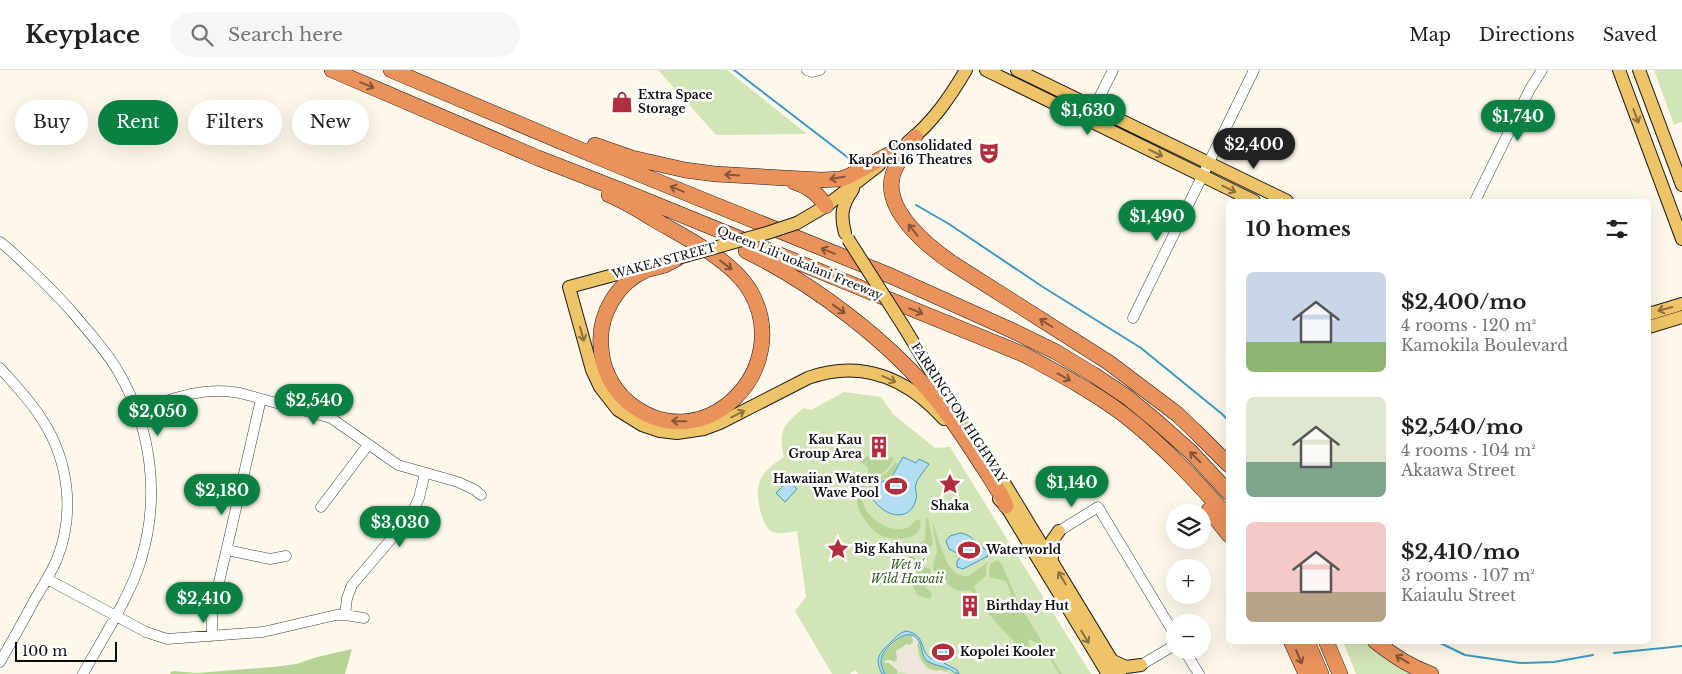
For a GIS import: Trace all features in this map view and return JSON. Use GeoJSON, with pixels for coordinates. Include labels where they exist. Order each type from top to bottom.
{"type":"FeatureCollection","features":[{"type":"Feature","properties":{"kind":"highway","name":"Queen Liliʻuokalani Freeway"},"geometry":{"type":"LineString","coordinates":[[332,70],[538,158],[1025,355],[1082,386],[1122,414],[1153,440],[1226,515]]}},
{"type":"Feature","properties":{"kind":"highway","name":"Queen Liliʻuokalani Freeway"},"geometry":{"type":"LineString","coordinates":[[392,70],[612,163],[891,276],[1056,352],[1127,397],[1191,452],[1226,490]]}},
{"type":"Feature","properties":{"kind":"highway"},"geometry":{"type":"LineString","coordinates":[[410,70],[570,136],[632,158],[657,165],[708,173],[781,178],[811,189],[818,194],[826,206]]}},
{"type":"Feature","properties":{"kind":"highway"},"geometry":{"type":"LineString","coordinates":[[403,100],[496,147],[618,198],[695,243],[730,268],[742,280],[756,303],[761,320],[762,346],[756,369],[743,391],[730,404],[714,414],[687,421],[660,418],[642,412],[627,401],[614,387],[606,370],[602,359],[600,343],[605,316],[619,292],[648,269],[665,265],[678,258]]}},
{"type":"Feature","properties":{"kind":"highway"},"geometry":{"type":"LineString","coordinates":[[915,136],[893,172],[891,184],[894,200],[916,235],[952,263],[1108,362],[1153,395],[1198,434],[1226,462]]}},
{"type":"Feature","properties":{"kind":"highway"},"geometry":{"type":"LineString","coordinates":[[781,178],[821,180],[849,176],[897,150]]}},
{"type":"Feature","properties":{"kind":"highway"},"geometry":{"type":"LineString","coordinates":[[628,193],[774,266],[816,293],[866,330],[902,363],[938,402],[1001,494],[1006,506]]}},
{"type":"Feature","properties":{"kind":"highway"},"geometry":{"type":"LineString","coordinates":[[891,276],[947,296],[1081,355],[1105,368],[1198,434]]}},
{"type":"Feature","properties":{"kind":"highway"},"geometry":{"type":"LineString","coordinates":[[1153,440],[1226,531]]}},
{"type":"Feature","properties":{"kind":"highway"},"geometry":{"type":"LineString","coordinates":[[1292,644],[1306,674]]}},
{"type":"Feature","properties":{"kind":"highway"},"geometry":{"type":"LineString","coordinates":[[1308,644],[1322,674]]}},
{"type":"Feature","properties":{"kind":"highway"},"geometry":{"type":"LineString","coordinates":[[1327,644],[1340,674]]}},
{"type":"Feature","properties":{"kind":"highway"},"geometry":{"type":"LineString","coordinates":[[1338,644],[1347,674]]}},
{"type":"Feature","properties":{"kind":"highway"},"geometry":{"type":"LineString","coordinates":[[1380,644],[1405,661],[1431,674]]}},
{"type":"Feature","properties":{"kind":"main road","name":"WAKEA STREET"},"geometry":{"type":"LineString","coordinates":[[569,287],[678,258],[797,223],[826,206],[915,136],[941,109],[966,70]]}},
{"type":"Feature","properties":{"kind":"main road"},"geometry":{"type":"LineString","coordinates":[[986,70],[1250,199]]}},
{"type":"Feature","properties":{"kind":"main road"},"geometry":{"type":"LineString","coordinates":[[1017,70],[1283,199]]}},
{"type":"Feature","properties":{"kind":"main road"},"geometry":{"type":"LineString","coordinates":[[1619,70],[1682,239]]}},
{"type":"Feature","properties":{"kind":"main road"},"geometry":{"type":"LineString","coordinates":[[1639,70],[1682,185]]}},
{"type":"Feature","properties":{"kind":"main road"},"geometry":{"type":"LineString","coordinates":[[846,236],[842,222],[842,210],[857,183]]}},
{"type":"Feature","properties":{"kind":"main road","name":"FARRINGTON HIGHWAY"},"geometry":{"type":"LineString","coordinates":[[826,206],[904,327],[959,418],[1003,481],[1052,562],[1109,669]]}},
{"type":"Feature","properties":{"kind":"main road","name":"FARRINGTON HIGHWAY"},"geometry":{"type":"LineString","coordinates":[[569,287],[592,370],[600,388],[618,410],[642,425],[660,431],[677,433],[704,429],[720,423],[808,378],[832,372],[862,371],[882,375],[902,384],[926,402],[954,431],[1006,506],[1109,669],[1131,672]]}},
{"type":"Feature","properties":{"kind":"main road"},"geometry":{"type":"LineString","coordinates":[[1651,313],[1682,304]]}},
{"type":"Feature","properties":{"kind":"main road"},"geometry":{"type":"LineString","coordinates":[[1651,326],[1682,317]]}},
{"type":"Feature","properties":{"kind":"main road"},"geometry":{"type":"LineString","coordinates":[[1032,529],[1047,532],[1059,530]]}},
{"type":"Feature","properties":{"kind":"main road"},"geometry":{"type":"LineString","coordinates":[[1052,562],[1051,546],[1059,530]]}},
{"type":"Feature","properties":{"kind":"main road"},"geometry":{"type":"LineString","coordinates":[[1109,669],[1126,668],[1131,672]]}},
{"type":"Feature","properties":{"kind":"street"},"geometry":{"type":"LineString","coordinates":[[807,70],[812,72],[820,70]]}},
{"type":"Feature","properties":{"kind":"street"},"geometry":{"type":"LineString","coordinates":[[1088,121],[1113,70]]}},
{"type":"Feature","properties":{"kind":"street"},"geometry":{"type":"LineString","coordinates":[[1133,318],[1254,70]]}},
{"type":"Feature","properties":{"kind":"street"},"geometry":{"type":"LineString","coordinates":[[1476,199],[1530,89],[1542,70]]}},
{"type":"Feature","properties":{"kind":"street"},"geometry":{"type":"LineString","coordinates":[[0,242],[59,297],[104,349],[119,372],[137,410],[148,450],[151,506],[148,534],[141,560],[131,586],[83,674]]}},
{"type":"Feature","properties":{"kind":"street"},"geometry":{"type":"LineString","coordinates":[[0,662],[47,579],[57,558],[66,524],[64,470],[55,444],[43,420],[33,406],[2,375]]}},
{"type":"Feature","properties":{"kind":"street"},"geometry":{"type":"LineString","coordinates":[[137,410],[204,390],[228,391],[262,399],[331,418],[398,466],[458,482],[481,495]]}},
{"type":"Feature","properties":{"kind":"street"},"geometry":{"type":"LineString","coordinates":[[212,636],[212,612],[262,399]]}},
{"type":"Feature","properties":{"kind":"street"},"geometry":{"type":"LineString","coordinates":[[321,507],[368,445]]}},
{"type":"Feature","properties":{"kind":"street"},"geometry":{"type":"LineString","coordinates":[[345,615],[347,598],[352,585],[410,517],[420,498],[425,473]]}},
{"type":"Feature","properties":{"kind":"street"},"geometry":{"type":"LineString","coordinates":[[1059,530],[1098,507],[1166,620]]}},
{"type":"Feature","properties":{"kind":"street"},"geometry":{"type":"LineString","coordinates":[[227,550],[273,559],[286,556]]}},
{"type":"Feature","properties":{"kind":"street"},"geometry":{"type":"LineString","coordinates":[[47,579],[160,638],[175,639],[263,632],[326,616],[345,615],[364,618]]}},
{"type":"Feature","properties":{"kind":"street"},"geometry":{"type":"LineString","coordinates":[[1131,672],[1166,651]]}},
{"type":"Feature","properties":{"kind":"street"},"geometry":{"type":"LineString","coordinates":[[1189,659],[1198,674]]}},
{"type":"Feature","properties":{"kind":"green space"},"geometry":{"type":"Polygon","coordinates":[[[658,70],[727,70],[807,134],[716,135],[658,70]]]}},
{"type":"Feature","properties":{"kind":"green space"},"geometry":{"type":"Polygon","coordinates":[[[1654,70],[1682,70],[1682,122],[1674,125],[1654,70]]]}},
{"type":"Feature","properties":{"kind":"green space","name":"Wet n' Wild Hawaii"},"geometry":{"type":"Polygon","coordinates":[[[844,392],[881,397],[893,414],[935,448],[950,447],[1091,674],[858,674],[855,670],[850,674],[832,674],[795,611],[806,597],[797,531],[779,533],[773,532],[768,528],[762,516],[758,486],[769,468],[784,457],[782,434],[787,423],[804,408],[811,410],[844,392]]]}},
{"type":"Feature","properties":{"kind":"green space"},"geometry":{"type":"Polygon","coordinates":[[[867,456],[881,460],[891,457],[894,459],[884,472],[876,476],[868,476],[868,467],[860,462],[867,456]]]}},
{"type":"Feature","properties":{"kind":"green space"},"geometry":{"type":"Polygon","coordinates":[[[895,462],[898,464],[890,477],[874,486],[867,494],[872,480],[886,473],[895,462]]]}},
{"type":"Feature","properties":{"kind":"green space"},"geometry":{"type":"Polygon","coordinates":[[[865,481],[867,481],[865,496],[862,499],[865,509],[873,519],[896,529],[907,528],[916,520],[920,520],[920,528],[917,533],[911,537],[888,538],[868,525],[857,504],[858,493],[865,481]]]}},
{"type":"Feature","properties":{"kind":"green space"},"geometry":{"type":"Polygon","coordinates":[[[928,517],[933,544],[929,548],[922,546],[920,543],[925,540],[926,519],[928,517]]]}},
{"type":"Feature","properties":{"kind":"green space"},"geometry":{"type":"Polygon","coordinates":[[[932,521],[945,558],[958,574],[969,576],[989,561],[986,566],[986,576],[974,586],[978,596],[969,590],[958,591],[949,586],[941,575],[934,571],[933,565],[937,551],[932,521]]]}},
{"type":"Feature","properties":{"kind":"green space"},"geometry":{"type":"Polygon","coordinates":[[[912,555],[926,568],[929,568],[931,572],[926,579],[926,588],[932,593],[930,599],[917,595],[910,579],[907,559],[912,555]]]}},
{"type":"Feature","properties":{"kind":"green space"},"geometry":{"type":"Polygon","coordinates":[[[998,560],[1020,606],[1062,674],[1059,674],[1042,648],[1029,639],[1029,648],[1034,656],[1031,659],[987,612],[988,609],[993,613],[1003,614],[1011,602],[1011,595],[1006,581],[989,577],[990,564],[998,560]]]}},
{"type":"Feature","properties":{"kind":"green space"},"geometry":{"type":"Polygon","coordinates":[[[906,634],[912,635],[913,642],[910,646],[907,644],[897,651],[897,660],[894,662],[890,660],[885,663],[889,663],[898,671],[897,674],[885,674],[881,660],[882,657],[886,650],[906,634]]]}},
{"type":"Feature","properties":{"kind":"green space"},"geometry":{"type":"Polygon","coordinates":[[[919,642],[923,654],[932,663],[948,669],[947,672],[933,670],[923,663],[917,644],[919,642]]]}},
{"type":"Feature","properties":{"kind":"green space"},"geometry":{"type":"Polygon","coordinates":[[[1344,644],[1378,644],[1427,674],[1356,674],[1344,644]]]}},
{"type":"Feature","properties":{"kind":"green space"},"geometry":{"type":"Polygon","coordinates":[[[352,649],[345,674],[170,674],[172,671],[197,673],[296,664],[352,649]]]}},
{"type":"Feature","properties":{"kind":"shaded area"},"geometry":{"type":"Polygon","coordinates":[[[912,635],[919,642],[917,645],[919,658],[928,669],[940,670],[949,674],[908,674],[899,672],[897,674],[898,671],[889,663],[883,662],[891,660],[894,662],[897,660],[896,651],[913,642],[912,635]]]}},
{"type":"Feature","properties":{"kind":"water","name":"Hawaiian Waters Wave Pool"},"geometry":{"type":"Polygon","coordinates":[[[903,457],[916,463],[919,459],[929,464],[916,484],[916,497],[911,510],[901,515],[896,515],[885,511],[870,495],[878,484],[891,478],[903,457]]]}},
{"type":"Feature","properties":{"kind":"water"},"geometry":{"type":"Polygon","coordinates":[[[790,482],[797,489],[785,502],[776,493],[785,484],[790,482]]]}},
{"type":"Feature","properties":{"kind":"water","name":"Waterworld"},"geometry":{"type":"Polygon","coordinates":[[[960,533],[970,537],[977,546],[982,547],[988,552],[988,556],[963,569],[957,567],[960,557],[949,549],[946,541],[950,536],[960,533]]]}},
{"type":"Feature","properties":{"kind":"water","name":"Kopolei Kooler"},"geometry":{"type":"Polygon","coordinates":[[[906,631],[917,636],[925,652],[932,659],[942,650],[947,650],[943,658],[944,663],[957,670],[959,674],[927,661],[916,638],[912,635],[906,635],[896,640],[884,652],[881,663],[885,674],[882,674],[878,658],[896,637],[906,631]]]}},
{"type":"Feature","properties":{"kind":"waterway"},"geometry":{"type":"LineString","coordinates":[[734,70],[855,163]]}},
{"type":"Feature","properties":{"kind":"waterway"},"geometry":{"type":"LineString","coordinates":[[916,205],[949,224],[1043,287],[1141,348],[1226,418]]}},
{"type":"Feature","properties":{"kind":"waterway"},"geometry":{"type":"LineString","coordinates":[[1442,644],[1465,655],[1520,663],[1554,662],[1593,655]]}},
{"type":"Feature","properties":{"kind":"waterway"},"geometry":{"type":"LineString","coordinates":[[1614,653],[1682,646]]}},
{"type":"Feature","properties":{"kind":"place","name":"Extra Space Storage"},"geometry":{"type":"Point","coordinates":[622,102]}},
{"type":"Feature","properties":{"kind":"place","name":"Consolidated Kapolei 16 Theatres"},"geometry":{"type":"Point","coordinates":[989,153]}},
{"type":"Feature","properties":{"kind":"place","name":"Kau Kau Group Area"},"geometry":{"type":"Point","coordinates":[879,447]}},
{"type":"Feature","properties":{"kind":"place","name":"Shaka"},"geometry":{"type":"Point","coordinates":[950,484]}},
{"type":"Feature","properties":{"kind":"place","name":"Hawaiian Waters Wave Pool"},"geometry":{"type":"Point","coordinates":[896,486]}},
{"type":"Feature","properties":{"kind":"place","name":"Big Kahuna"},"geometry":{"type":"Point","coordinates":[838,549]}},
{"type":"Feature","properties":{"kind":"place","name":"Waterworld"},"geometry":{"type":"Point","coordinates":[969,550]}},
{"type":"Feature","properties":{"kind":"place","name":"Birthday Hut"},"geometry":{"type":"Point","coordinates":[970,606]}},
{"type":"Feature","properties":{"kind":"place","name":"Kopolei Kooler"},"geometry":{"type":"Point","coordinates":[943,652]}}]}
